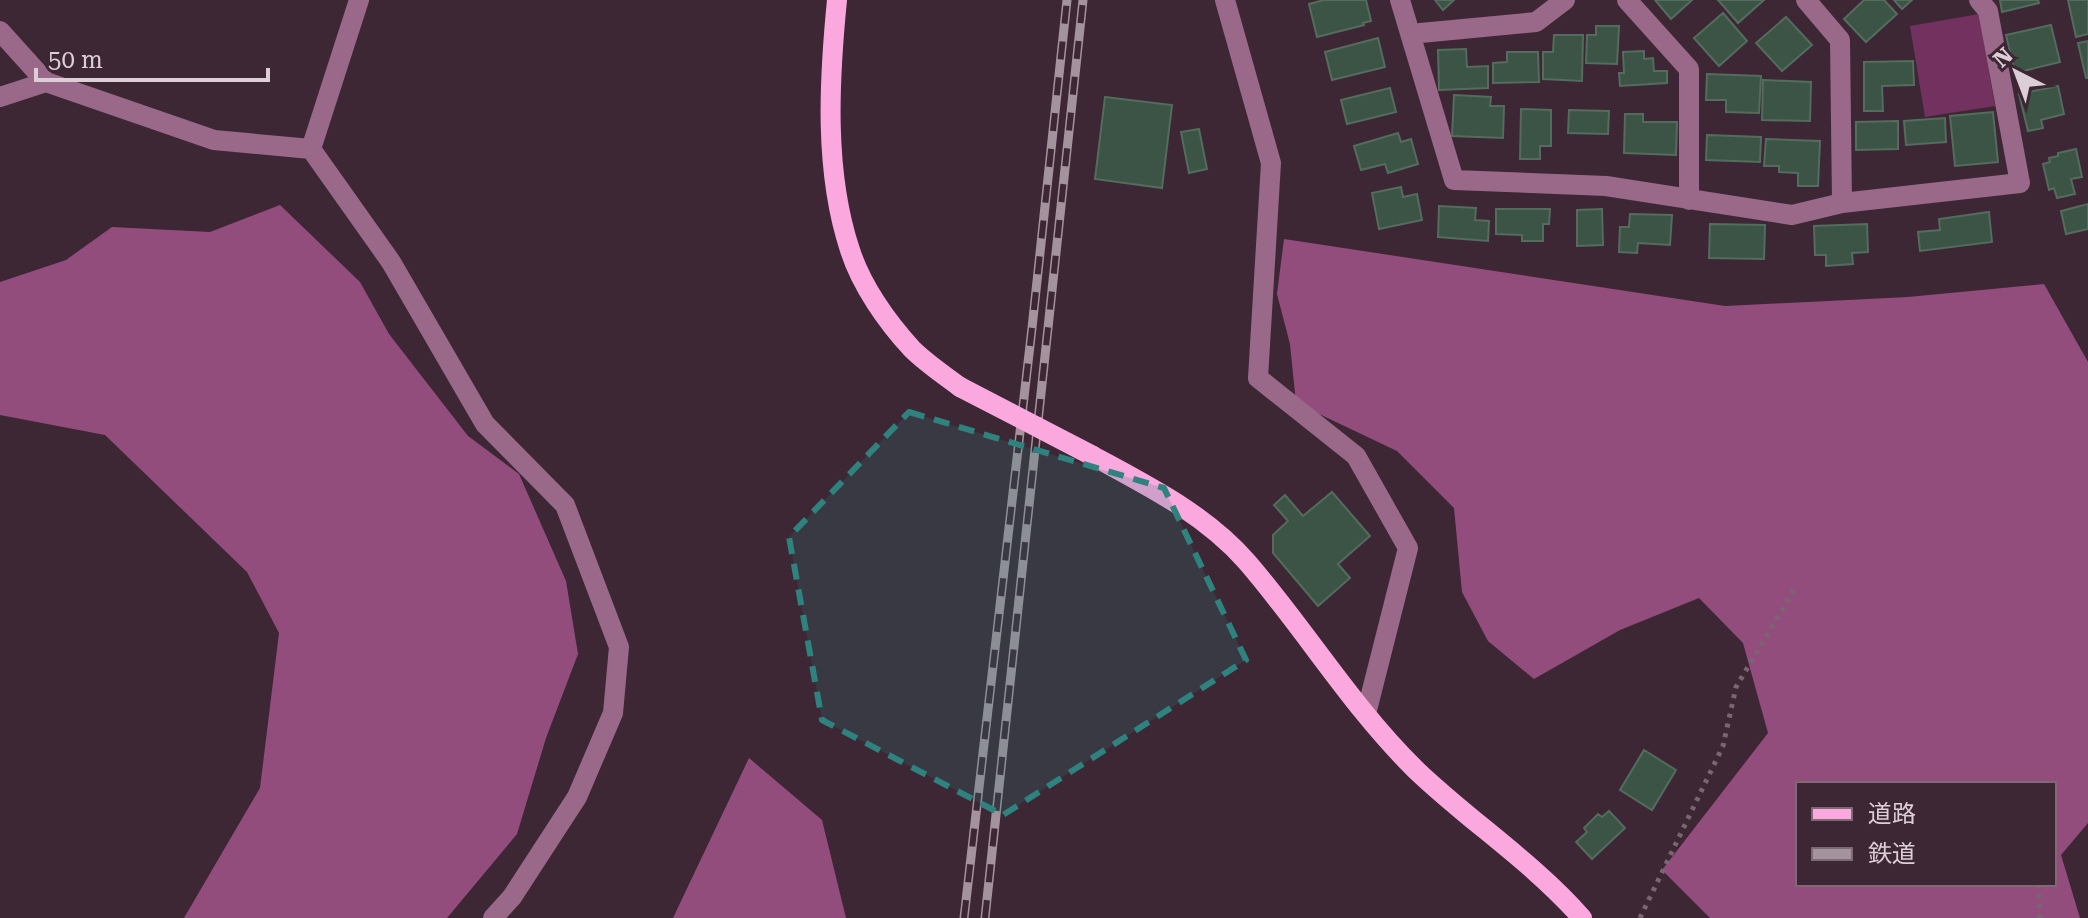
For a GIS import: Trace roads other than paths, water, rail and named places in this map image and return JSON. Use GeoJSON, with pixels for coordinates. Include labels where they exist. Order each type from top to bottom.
{"type":"FeatureCollection","features":[{"type":"Feature","properties":{"kind":"main road"},"geometry":{"type":"LineString","coordinates":[[837,0],[832,99],[835,184],[850,252],[876,303],[913,349],[960,387],[1163,494],[1220,536],[1246,561],[1366,714],[1415,768],[1538,874],[1582,918]]}},
{"type":"Feature","properties":{"kind":"street"},"geometry":{"type":"LineString","coordinates":[[311,149],[359,0]]}},
{"type":"Feature","properties":{"kind":"street"},"geometry":{"type":"LineString","coordinates":[[1225,0],[1271,163],[1258,378],[1356,456],[1408,548],[1366,714]]}},
{"type":"Feature","properties":{"kind":"street"},"geometry":{"type":"LineString","coordinates":[[1400,0],[1454,180],[1606,186],[1792,215],[1842,203],[2020,183],[1988,11],[1979,0]]}},
{"type":"Feature","properties":{"kind":"street"},"geometry":{"type":"LineString","coordinates":[[1410,34],[1536,22],[1565,0]]}},
{"type":"Feature","properties":{"kind":"street"},"geometry":{"type":"LineString","coordinates":[[1627,0],[1689,69],[1689,200]]}},
{"type":"Feature","properties":{"kind":"street"},"geometry":{"type":"LineString","coordinates":[[1806,0],[1840,40],[1842,203]]}},
{"type":"Feature","properties":{"kind":"street"},"geometry":{"type":"LineString","coordinates":[[0,31],[46,82],[214,140],[311,149],[391,262],[485,424],[565,505],[619,647],[613,713],[577,797],[512,897],[493,918]]}},
{"type":"Feature","properties":{"kind":"street"},"geometry":{"type":"LineString","coordinates":[[0,97],[46,82]]}},
{"type":"Feature","properties":{"kind":"railway"},"geometry":{"type":"LineString","coordinates":[[964,918],[1067,0]]}},
{"type":"Feature","properties":{"kind":"railway"},"geometry":{"type":"LineString","coordinates":[[985,918],[1083,0]]}}]}
